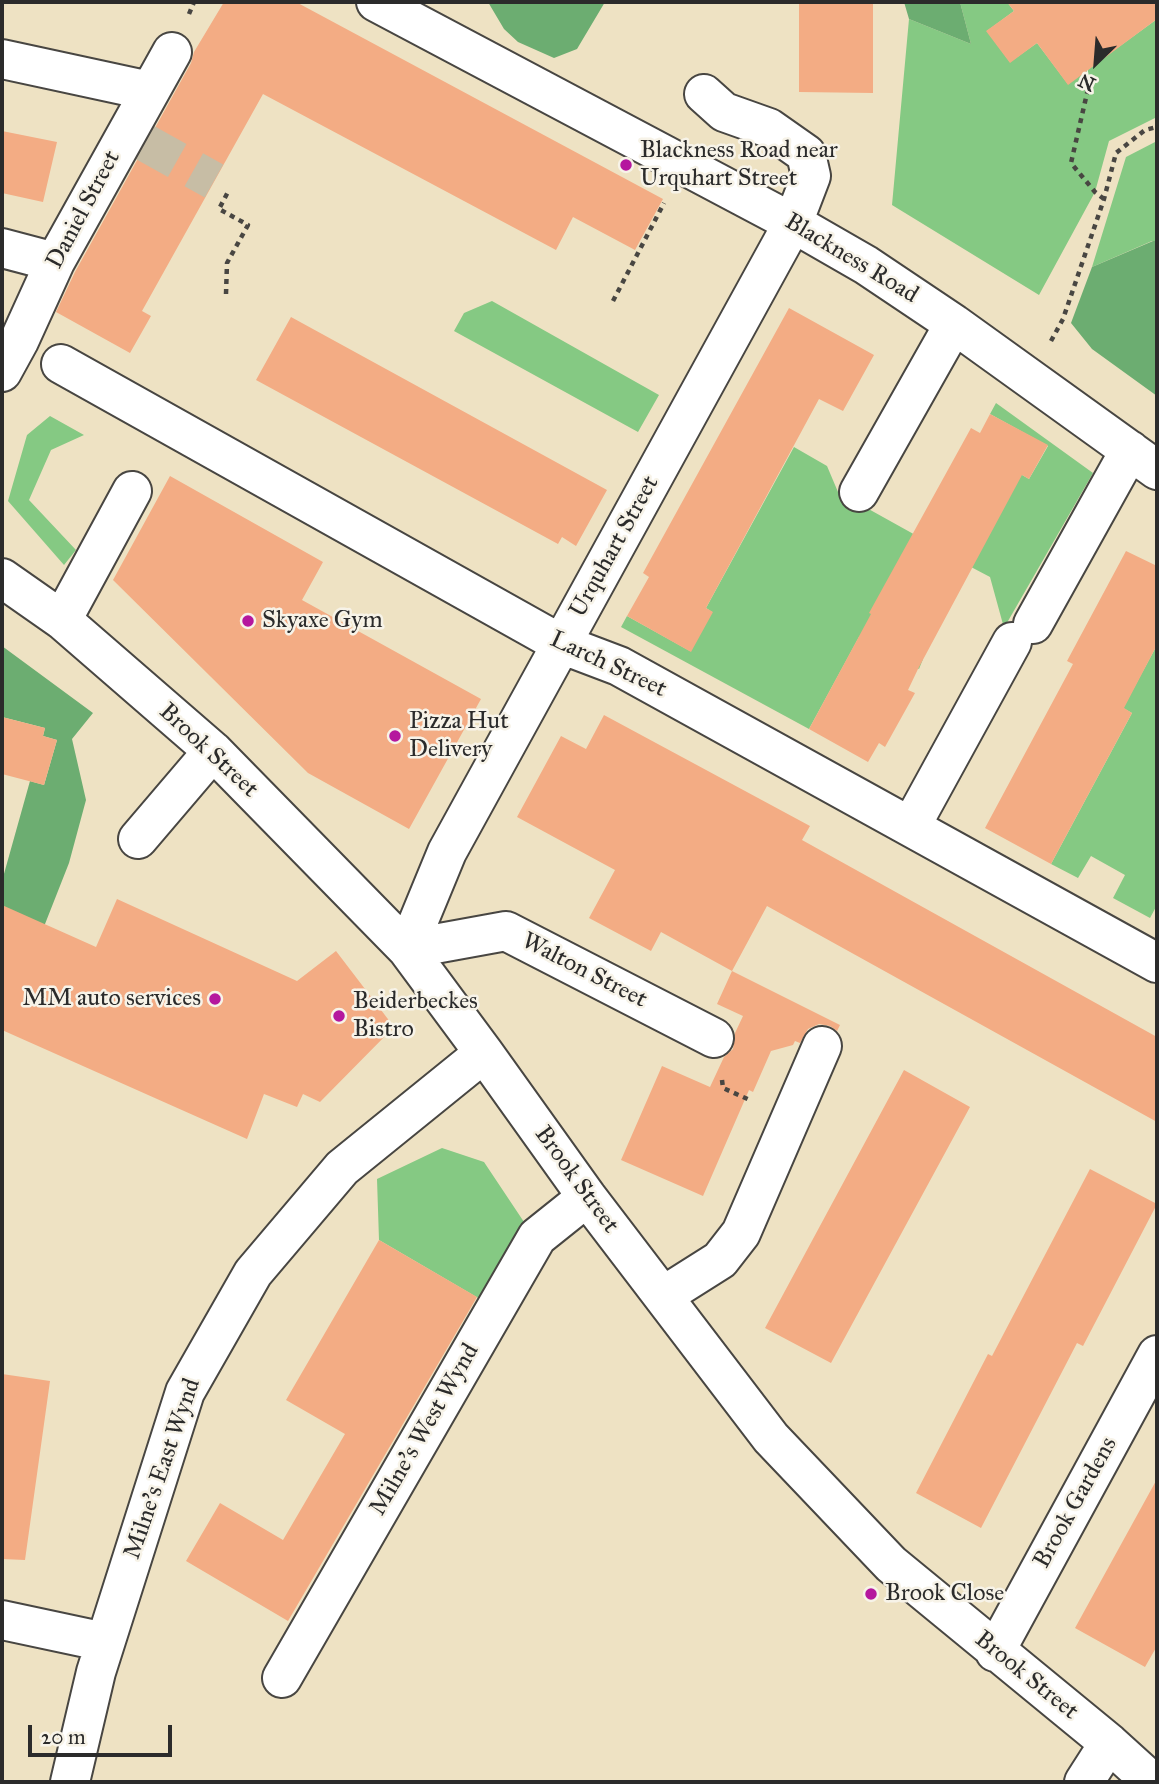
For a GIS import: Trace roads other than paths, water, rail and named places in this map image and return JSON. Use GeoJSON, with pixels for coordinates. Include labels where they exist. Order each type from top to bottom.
{"type":"FeatureCollection","features":[{"type":"Feature","properties":{"kind":"street","name":"Blackness Road"},"geometry":{"type":"LineString","coordinates":[[376,2],[793,223],[866,265],[954,324],[1144,460]]}},
{"type":"Feature","properties":{"kind":"street","name":"Daniel Street"},"geometry":{"type":"LineString","coordinates":[[2,372],[55,262],[135,137],[150,91],[172,52]]}},
{"type":"Feature","properties":{"kind":"street"},"geometry":{"type":"LineString","coordinates":[[2,59],[150,91]]}},
{"type":"Feature","properties":{"kind":"street","name":"Urquhart Street"},"geometry":{"type":"LineString","coordinates":[[407,949],[447,852],[793,223],[811,176],[806,154],[769,128],[724,112],[704,94]]}},
{"type":"Feature","properties":{"kind":"street"},"geometry":{"type":"LineString","coordinates":[[2,248],[55,262]]}},
{"type":"Feature","properties":{"kind":"street"},"geometry":{"type":"LineString","coordinates":[[859,492],[954,324]]}},
{"type":"Feature","properties":{"kind":"street","name":"Larch Street"},"geometry":{"type":"LineString","coordinates":[[61,364],[561,645],[619,666],[1157,963]]}},
{"type":"Feature","properties":{"kind":"street"},"geometry":{"type":"LineString","coordinates":[[911,826],[1022,633],[1144,460]]}},
{"type":"Feature","properties":{"kind":"street"},"geometry":{"type":"LineString","coordinates":[[62,620],[132,491]]}},
{"type":"Feature","properties":{"kind":"street","name":"Brook Street"},"geometry":{"type":"LineString","coordinates":[[2,578],[62,620],[213,751],[407,949],[587,1197],[771,1438],[891,1564],[1155,1782]]}},
{"type":"Feature","properties":{"kind":"street"},"geometry":{"type":"LineString","coordinates":[[138,839],[213,751]]}},
{"type":"Feature","properties":{"kind":"street","name":"Walton Street"},"geometry":{"type":"LineString","coordinates":[[407,949],[506,931],[714,1038]]}},
{"type":"Feature","properties":{"kind":"street"},"geometry":{"type":"LineString","coordinates":[[663,1296],[720,1260],[741,1233],[822,1046]]}},
{"type":"Feature","properties":{"kind":"street","name":"Milne's East Wynd"},"geometry":{"type":"LineString","coordinates":[[71,1782],[105,1642],[185,1392],[253,1273],[342,1168],[484,1053]]}},
{"type":"Feature","properties":{"kind":"street","name":"Milne's West Wynd"},"geometry":{"type":"LineString","coordinates":[[282,1678],[537,1237],[587,1197]]}},
{"type":"Feature","properties":{"kind":"street","name":"Brook Gardens"},"geometry":{"type":"LineString","coordinates":[[995,1652],[1157,1355]]}},
{"type":"Feature","properties":{"kind":"street"},"geometry":{"type":"LineString","coordinates":[[2,1620],[105,1642]]}},
{"type":"Feature","properties":{"kind":"street"},"geometry":{"type":"LineString","coordinates":[[1084,1782],[1110,1743]]}},
{"type":"Feature","properties":{"kind":"tunnel"},"geometry":{"type":"LineString","coordinates":[[144,142],[214,181]]}},
{"type":"Feature","properties":{"kind":"place","name":"Blackness Road near Urquhart Street"},"geometry":{"type":"Point","coordinates":[626,165]}},
{"type":"Feature","properties":{"kind":"place","name":"Skyaxe Gym"},"geometry":{"type":"Point","coordinates":[248,621]}},
{"type":"Feature","properties":{"kind":"place","name":"Pizza Hut Delivery"},"geometry":{"type":"Point","coordinates":[395,736]}},
{"type":"Feature","properties":{"kind":"place","name":"MM auto services"},"geometry":{"type":"Point","coordinates":[215,999]}},
{"type":"Feature","properties":{"kind":"place","name":"Beiderbeckes Bistro"},"geometry":{"type":"Point","coordinates":[339,1016]}},
{"type":"Feature","properties":{"kind":"place","name":"Brook Close"},"geometry":{"type":"Point","coordinates":[871,1594]}}]}
